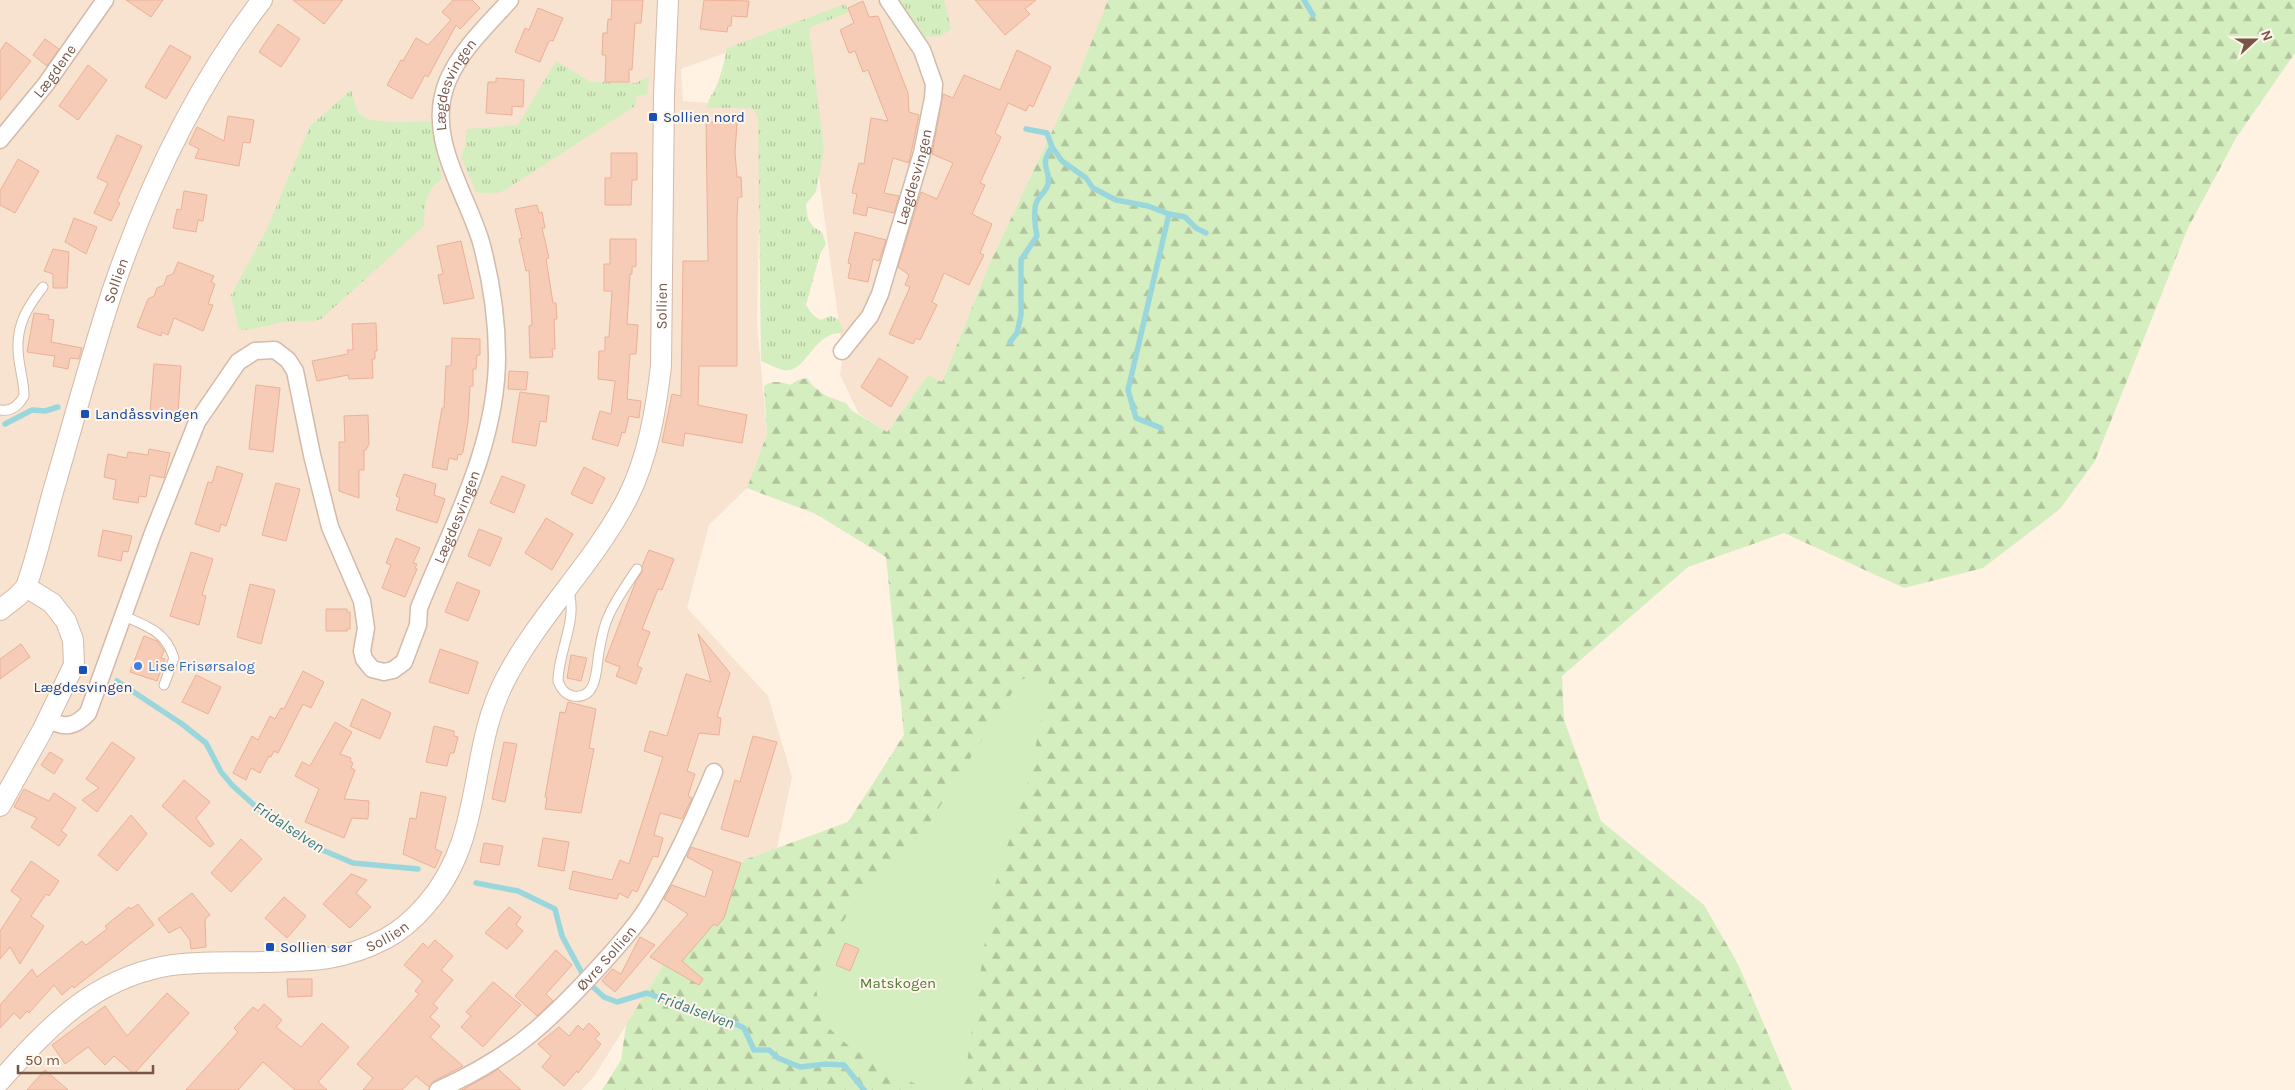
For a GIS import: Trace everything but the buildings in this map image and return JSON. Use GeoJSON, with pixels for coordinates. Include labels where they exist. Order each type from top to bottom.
{"type":"FeatureCollection","features":[{"type":"Feature","properties":{"kind":"street","name":"Lægdene"},"geometry":{"type":"LineString","coordinates":[[0,140],[46,84],[106,0]]}},
{"type":"Feature","properties":{"kind":"street","name":"Sollien"},"geometry":{"type":"LineString","coordinates":[[26,587],[102,326],[138,222],[171,148],[194,104],[222,56],[262,0]]}},
{"type":"Feature","properties":{"kind":"street","name":"Lægdesvingen"},"geometry":{"type":"LineString","coordinates":[[48,719],[65,727],[74,725],[88,713],[153,533],[197,422],[227,377],[243,357],[260,350],[275,350],[288,360],[298,379],[312,455],[330,527],[362,601],[365,618],[362,651],[364,659],[372,669],[384,672],[393,670],[404,662],[418,625],[419,608],[480,459],[491,408],[497,358],[494,308],[486,262],[471,214],[448,160],[441,131],[440,110],[448,81],[461,55],[510,0]]}},
{"type":"Feature","properties":{"kind":"street","name":"Sollien"},"geometry":{"type":"LineString","coordinates":[[0,1082],[62,1016],[82,1000],[117,981],[166,966],[191,963],[313,961],[346,956],[373,945],[403,928],[435,894],[458,857],[465,834],[485,736],[497,698],[512,667],[552,607],[592,556],[629,495],[644,454],[656,404],[662,339],[664,94],[668,0]]}},
{"type":"Feature","properties":{"kind":"street","name":"Lægdesvingen"},"geometry":{"type":"LineString","coordinates":[[842,351],[870,316],[880,294],[922,153],[933,98],[934,84],[922,50],[888,0]]}},
{"type":"Feature","properties":{"kind":"street"},"geometry":{"type":"LineString","coordinates":[[0,610],[26,587],[52,603],[66,621],[73,640],[74,665],[48,719],[0,806]]}},
{"type":"Feature","properties":{"kind":"street","name":"Øvre Sollien"},"geometry":{"type":"LineString","coordinates":[[438,1090],[468,1076],[518,1046],[565,1004],[612,952],[646,909],[672,865],[686,838],[714,772]]}},
{"type":"Feature","properties":{"kind":"lane"},"geometry":{"type":"LineString","coordinates":[[0,410],[6,411],[13,408],[24,396],[24,382],[18,348],[21,322],[30,304],[43,287]]}},
{"type":"Feature","properties":{"kind":"lane"},"geometry":{"type":"LineString","coordinates":[[568,588],[570,615],[558,681],[560,687],[567,693],[578,696],[588,692],[594,682],[598,654],[608,616],[637,569]]}},
{"type":"Feature","properties":{"kind":"lane"},"geometry":{"type":"LineString","coordinates":[[124,616],[157,631],[170,644],[174,658],[164,684]]}},
{"type":"Feature","properties":{"kind":"shaded area"},"geometry":{"type":"Polygon","coordinates":[[[0,0],[1108,0],[1078,76],[989,265],[942,382],[928,375],[887,432],[859,414],[840,375],[843,354],[821,193],[803,25],[681,69],[683,101],[761,107],[757,323],[767,434],[747,488],[709,525],[687,608],[768,696],[792,777],[777,848],[744,860],[674,948],[595,1075],[582,1090],[0,1090],[0,0]]]}},
{"type":"Feature","properties":{"kind":"green space"},"geometry":{"type":"Polygon","coordinates":[[[896,0],[944,0],[951,29],[941,36],[920,37],[896,0]]]}},
{"type":"Feature","properties":{"kind":"green space"},"geometry":{"type":"Polygon","coordinates":[[[1108,0],[2295,0],[2295,53],[2236,138],[2188,228],[2095,461],[2060,509],[1983,568],[1904,588],[1784,533],[1688,567],[1562,676],[1564,720],[1601,821],[1704,905],[1738,964],[1792,1090],[602,1090],[621,1060],[626,1025],[674,948],[744,860],[848,822],[904,735],[886,557],[816,514],[747,488],[767,434],[764,386],[777,382],[790,385],[798,380],[807,378],[813,386],[826,396],[846,403],[851,410],[887,432],[928,375],[942,382],[989,265],[1078,76],[1108,0]]]}},
{"type":"Feature","properties":{"kind":"green space"},"geometry":{"type":"Polygon","coordinates":[[[845,4],[849,12],[809,28],[824,150],[816,192],[806,204],[809,221],[822,232],[826,244],[820,254],[806,305],[812,314],[820,320],[831,316],[838,319],[843,330],[841,333],[823,339],[798,366],[791,370],[783,370],[761,361],[758,117],[754,110],[749,108],[707,108],[707,105],[719,79],[727,48],[845,4]]]}},
{"type":"Feature","properties":{"kind":"green space"},"geometry":{"type":"Polygon","coordinates":[[[556,61],[591,82],[636,83],[649,76],[647,94],[637,96],[635,106],[505,190],[493,194],[476,192],[461,157],[465,146],[467,129],[518,125],[556,61]]]}},
{"type":"Feature","properties":{"kind":"green space"},"geometry":{"type":"Polygon","coordinates":[[[351,90],[357,110],[361,115],[374,121],[431,122],[442,179],[436,183],[429,194],[424,212],[424,226],[321,319],[282,322],[239,330],[231,295],[266,231],[310,126],[351,90]]]}},
{"type":"Feature","properties":{"kind":"green space","name":"Matskogen"},"geometry":{"type":"Polygon","coordinates":[[[1051,671],[1030,774],[992,894],[963,1090],[926,1090],[851,1048],[821,1021],[816,988],[825,951],[852,907],[909,855],[1020,680],[1051,671]]]}},
{"type":"Feature","properties":{"kind":"waterway"},"geometry":{"type":"LineString","coordinates":[[1304,0],[1313,15]]}},
{"type":"Feature","properties":{"kind":"waterway"},"geometry":{"type":"LineString","coordinates":[[1010,342],[1017,333],[1021,315],[1021,260],[1037,236],[1035,208],[1037,201],[1048,184],[1045,163],[1052,147],[1047,133],[1026,129]]}},
{"type":"Feature","properties":{"kind":"waterway"},"geometry":{"type":"LineString","coordinates":[[1052,147],[1062,161],[1086,178],[1093,188],[1116,200],[1148,206],[1169,214],[1185,217],[1196,228],[1206,233]]}},
{"type":"Feature","properties":{"kind":"waterway"},"geometry":{"type":"LineString","coordinates":[[1161,428],[1136,418],[1128,390],[1169,214]]}},
{"type":"Feature","properties":{"kind":"waterway"},"geometry":{"type":"LineString","coordinates":[[5,424],[32,410],[45,411],[58,407]]}},
{"type":"Feature","properties":{"kind":"waterway","name":"Fridalselven"},"geometry":{"type":"LineString","coordinates":[[117,681],[182,724],[206,743],[221,772],[233,786],[264,814],[313,846],[353,863],[418,869]]}},
{"type":"Feature","properties":{"kind":"waterway","name":"Fridalselven"},"geometry":{"type":"LineString","coordinates":[[476,883],[518,891],[555,909],[562,936],[582,973]]}},
{"type":"Feature","properties":{"kind":"waterway","name":"Fridalselven"},"geometry":{"type":"LineString","coordinates":[[593,987],[604,997],[617,1002],[647,993],[707,1016],[719,1016],[744,1028],[754,1050],[769,1050],[778,1058],[800,1067],[826,1064],[844,1065],[864,1090]]}},
{"type":"Feature","properties":{"kind":"place","name":"Sollien nord"},"geometry":{"type":"Point","coordinates":[653,117]}},
{"type":"Feature","properties":{"kind":"place","name":"Landåssvingen"},"geometry":{"type":"Point","coordinates":[85,414]}},
{"type":"Feature","properties":{"kind":"place","name":"Lise Frisørsalog"},"geometry":{"type":"Point","coordinates":[138,666]}},
{"type":"Feature","properties":{"kind":"place","name":"Lægdesvingen"},"geometry":{"type":"Point","coordinates":[83,670]}},
{"type":"Feature","properties":{"kind":"place","name":"Sollien sør"},"geometry":{"type":"Point","coordinates":[270,947]}}]}
